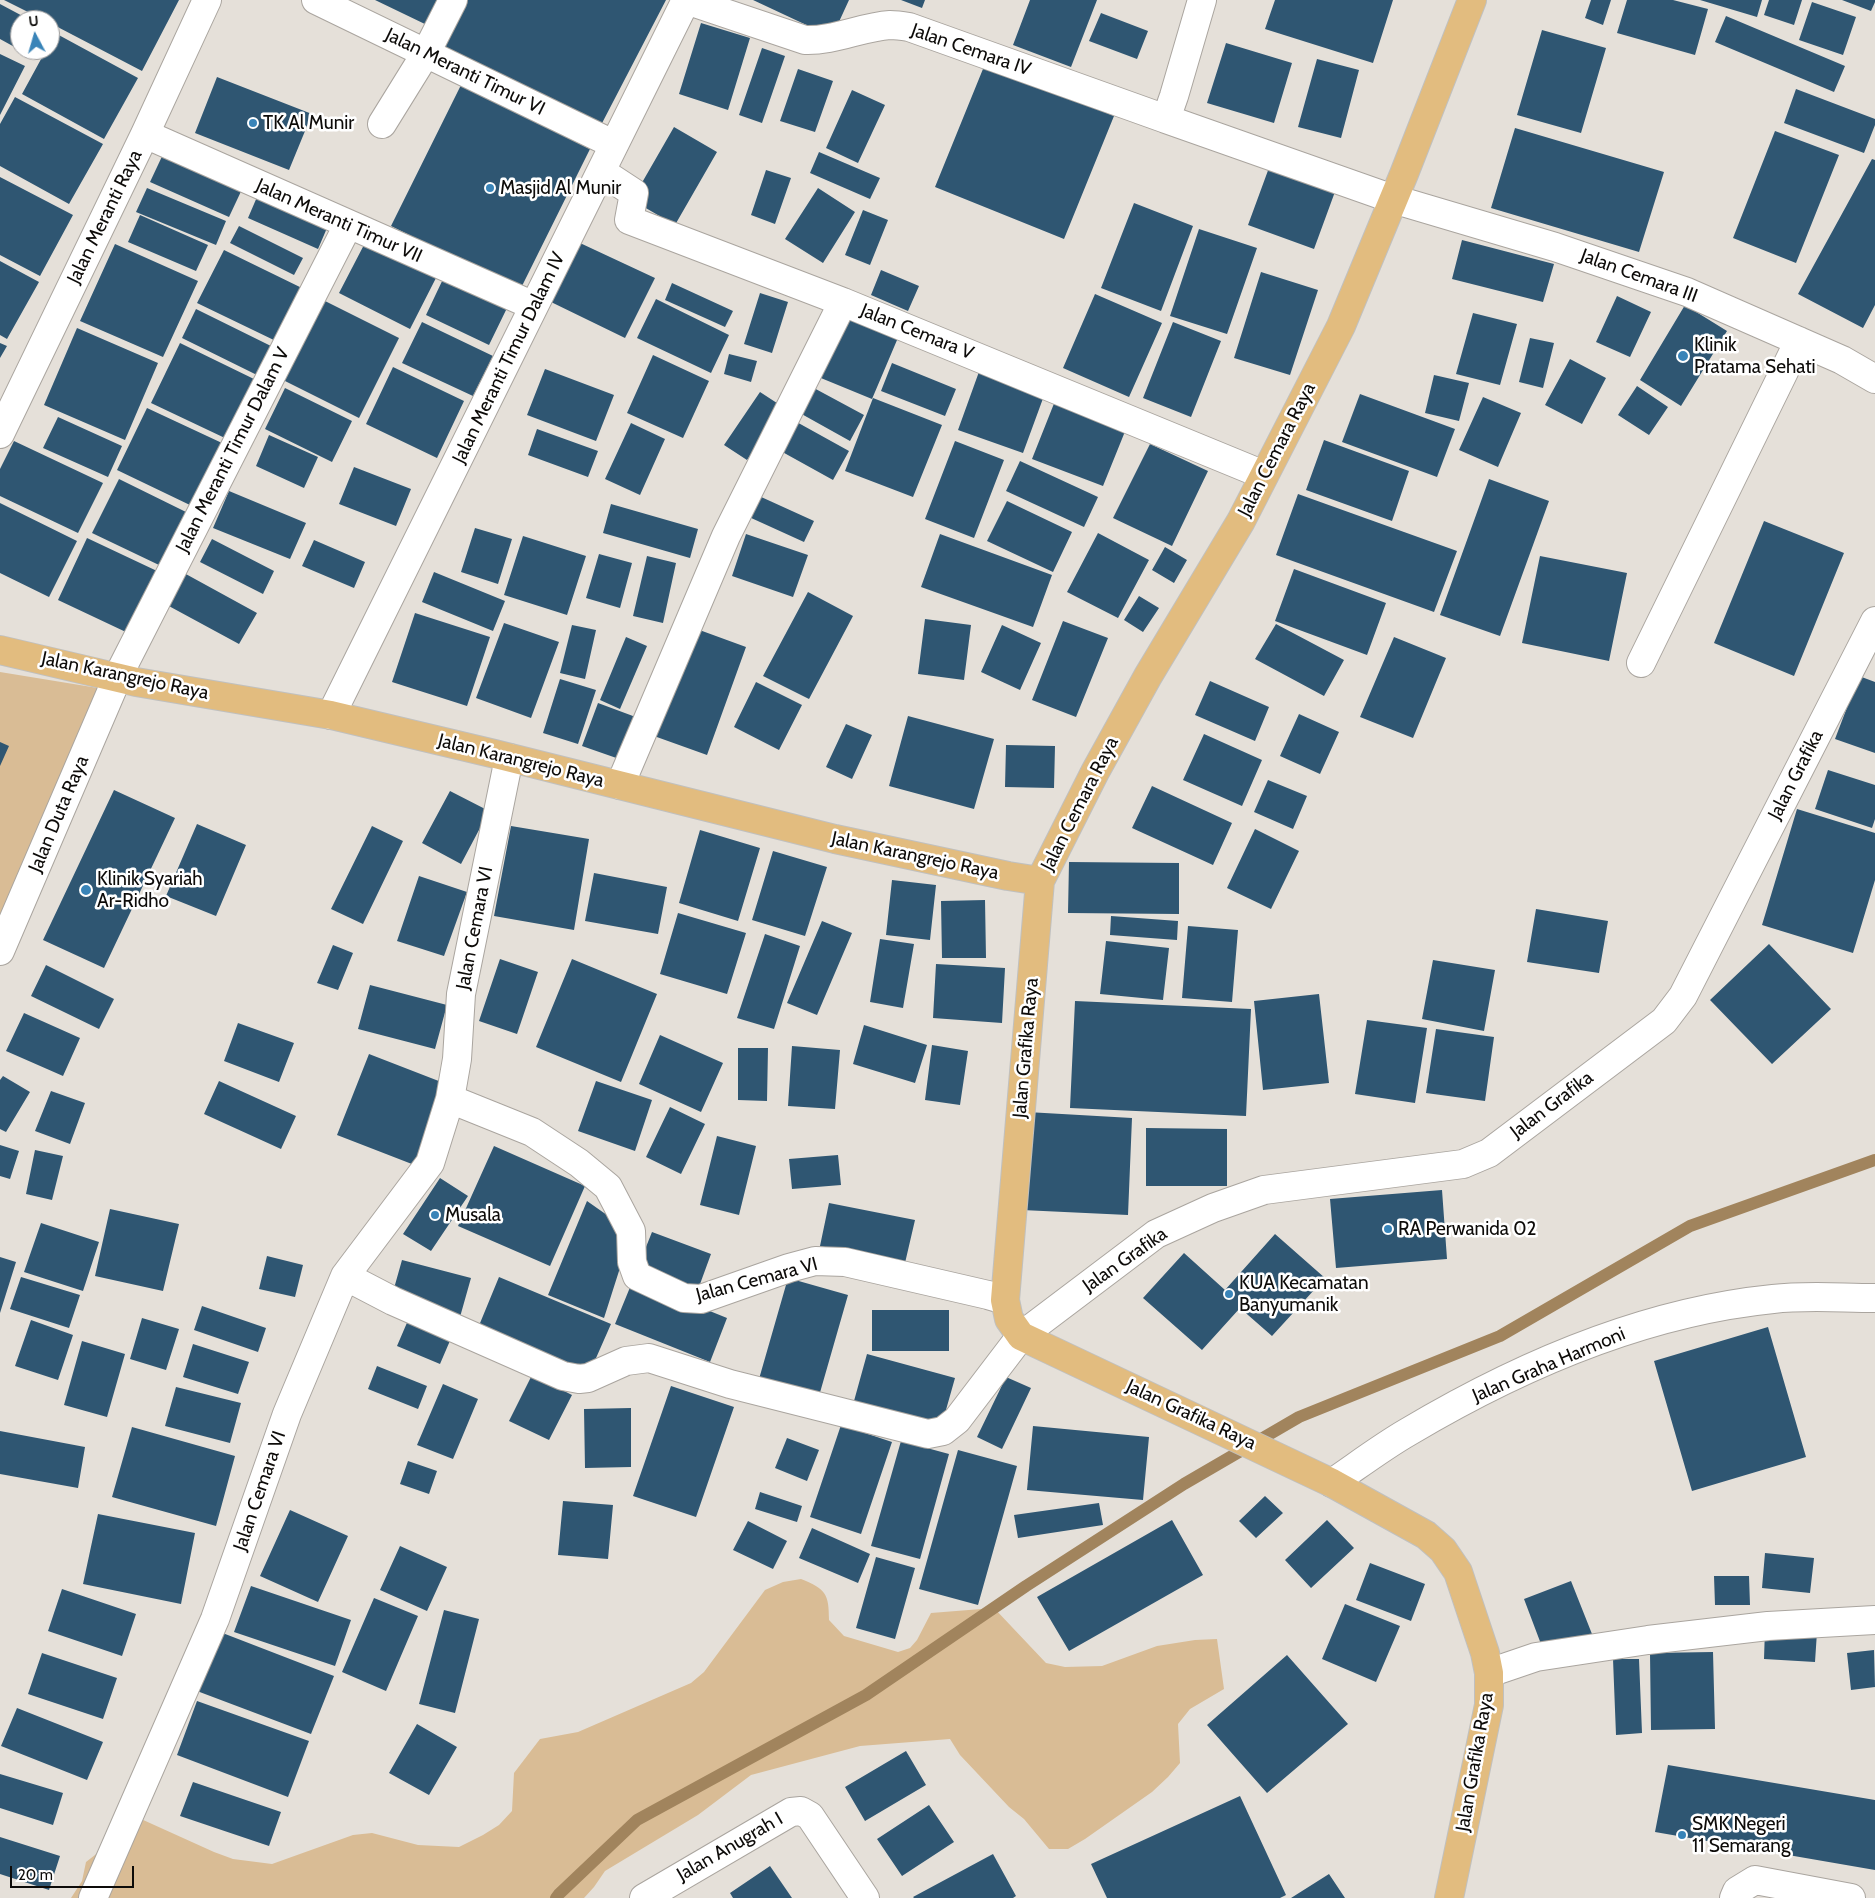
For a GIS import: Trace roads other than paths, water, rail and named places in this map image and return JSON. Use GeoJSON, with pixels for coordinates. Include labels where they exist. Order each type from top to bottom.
{"type":"FeatureCollection","features":[{"type":"Feature","properties":{"kind":"main road","name":"Jalan Cemara Raya"},"geometry":{"type":"LineString","coordinates":[[1040,881],[1095,772],[1148,676],[1241,520],[1341,326],[1472,0]]}},
{"type":"Feature","properties":{"kind":"main road","name":"Jalan Karangrejo Raya"},"geometry":{"type":"LineString","coordinates":[[0,650],[118,676],[136,682],[331,715],[620,784],[653,795],[835,839],[1008,876],[1040,881]]}},
{"type":"Feature","properties":{"kind":"main road","name":"Jalan Grafika Raya"},"geometry":{"type":"LineString","coordinates":[[1040,881],[1005,1300],[1009,1319],[1022,1336],[1332,1482],[1426,1535],[1443,1550],[1458,1572],[1486,1653],[1489,1673],[1489,1705],[1449,1898]]}},
{"type":"Feature","properties":{"kind":"street","name":"Jalan Meranti Raya"},"geometry":{"type":"LineString","coordinates":[[0,434],[145,134],[207,0]]}},
{"type":"Feature","properties":{"kind":"street","name":"Jalan Meranti Timur VI"},"geometry":{"type":"LineString","coordinates":[[316,0],[613,144]]}},
{"type":"Feature","properties":{"kind":"street"},"geometry":{"type":"LineString","coordinates":[[382,124],[426,53],[452,0]]}},
{"type":"Feature","properties":{"kind":"street","name":"Jalan Cemara IV"},"geometry":{"type":"LineString","coordinates":[[686,0],[805,40],[820,41],[891,25],[909,27],[1393,199]]}},
{"type":"Feature","properties":{"kind":"street","name":"Jalan Meranti Timur Dalam IV"},"geometry":{"type":"LineString","coordinates":[[331,715],[686,0]]}},
{"type":"Feature","properties":{"kind":"street"},"geometry":{"type":"LineString","coordinates":[[1166,119],[1202,0]]}},
{"type":"Feature","properties":{"kind":"street","name":"Jalan Meranti Timur VII"},"geometry":{"type":"LineString","coordinates":[[145,134],[534,306]]}},
{"type":"Feature","properties":{"kind":"street","name":"Jalan Cemara V"},"geometry":{"type":"LineString","coordinates":[[602,172],[634,193],[629,220],[843,302],[1264,476]]}},
{"type":"Feature","properties":{"kind":"street","name":"Jalan Cemara III"},"geometry":{"type":"LineString","coordinates":[[1393,199],[1555,247],[1686,292],[1842,360],[1875,379]]}},
{"type":"Feature","properties":{"kind":"street","name":"Jalan Meranti Timur Dalam V"},"geometry":{"type":"LineString","coordinates":[[118,676],[348,224]]}},
{"type":"Feature","properties":{"kind":"street"},"geometry":{"type":"LineString","coordinates":[[620,784],[726,536],[843,302]]}},
{"type":"Feature","properties":{"kind":"street"},"geometry":{"type":"LineString","coordinates":[[1641,663],[1799,341]]}},
{"type":"Feature","properties":{"kind":"street","name":"Jalan Grafika"},"geometry":{"type":"LineString","coordinates":[[345,1276],[393,1301],[563,1376],[579,1379],[588,1378],[626,1362],[649,1358],[730,1384],[928,1434],[943,1431],[957,1420],[1022,1336],[1156,1234],[1213,1208],[1264,1190],[1463,1164],[1488,1153],[1664,1021],[1683,996],[1875,621]]}},
{"type":"Feature","properties":{"kind":"street","name":"Jalan Duta Raya"},"geometry":{"type":"LineString","coordinates":[[0,952],[118,676]]}},
{"type":"Feature","properties":{"kind":"street","name":"Jalan Cemara VI"},"geometry":{"type":"LineString","coordinates":[[93,1898],[214,1619],[287,1414],[345,1276],[430,1164],[450,1099],[457,1059],[462,994],[509,758]]}},
{"type":"Feature","properties":{"kind":"street","name":"Jalan Cemara VI"},"geometry":{"type":"LineString","coordinates":[[450,1099],[532,1132],[580,1163],[608,1187],[631,1231],[632,1262],[637,1276],[684,1298],[701,1299],[789,1268],[815,1261],[845,1262],[988,1294],[1005,1300]]}},
{"type":"Feature","properties":{"kind":"street","name":"Jalan Graha Harmoni"},"geometry":{"type":"LineString","coordinates":[[1332,1482],[1407,1433],[1458,1404],[1517,1375],[1609,1335],[1682,1314],[1773,1299],[1875,1298]]}},
{"type":"Feature","properties":{"kind":"street"},"geometry":{"type":"LineString","coordinates":[[1489,1673],[1536,1657],[1648,1640],[1768,1626],[1875,1620]]}},
{"type":"Feature","properties":{"kind":"street","name":"Jalan Anugrah I"},"geometry":{"type":"LineString","coordinates":[[644,1898],[790,1812],[802,1811],[810,1816],[865,1898]]}},
{"type":"Feature","properties":{"kind":"street"},"geometry":{"type":"LineString","coordinates":[[1734,1898],[1737,1891],[1755,1880],[1851,1898]]}},
{"type":"Feature","properties":{"kind":"waterway"},"geometry":{"type":"LineString","coordinates":[[556,1898],[637,1820],[866,1695],[1026,1586],[1184,1484],[1299,1417],[1500,1336],[1690,1226],[1875,1160]]}},
{"type":"Feature","properties":{"kind":"place","name":"TK Al Munir"},"geometry":{"type":"Point","coordinates":[253,123]}},
{"type":"Feature","properties":{"kind":"place","name":"Masjid Al Munir"},"geometry":{"type":"Point","coordinates":[490,188]}},
{"type":"Feature","properties":{"kind":"place","name":"Klinik Pratama Sehati"},"geometry":{"type":"Point","coordinates":[1683,356]}},
{"type":"Feature","properties":{"kind":"place","name":"Klinik Syariah Ar-Ridho"},"geometry":{"type":"Point","coordinates":[86,890]}},
{"type":"Feature","properties":{"kind":"place","name":"Musala"},"geometry":{"type":"Point","coordinates":[435,1215]}},
{"type":"Feature","properties":{"kind":"place","name":"RA Perwanida 02"},"geometry":{"type":"Point","coordinates":[1388,1229]}},
{"type":"Feature","properties":{"kind":"place","name":"KUA Kecamatan Banyumanik"},"geometry":{"type":"Point","coordinates":[1229,1294]}},
{"type":"Feature","properties":{"kind":"place","name":"SMK Negeri 11 Semarang"},"geometry":{"type":"Point","coordinates":[1682,1835]}}]}
